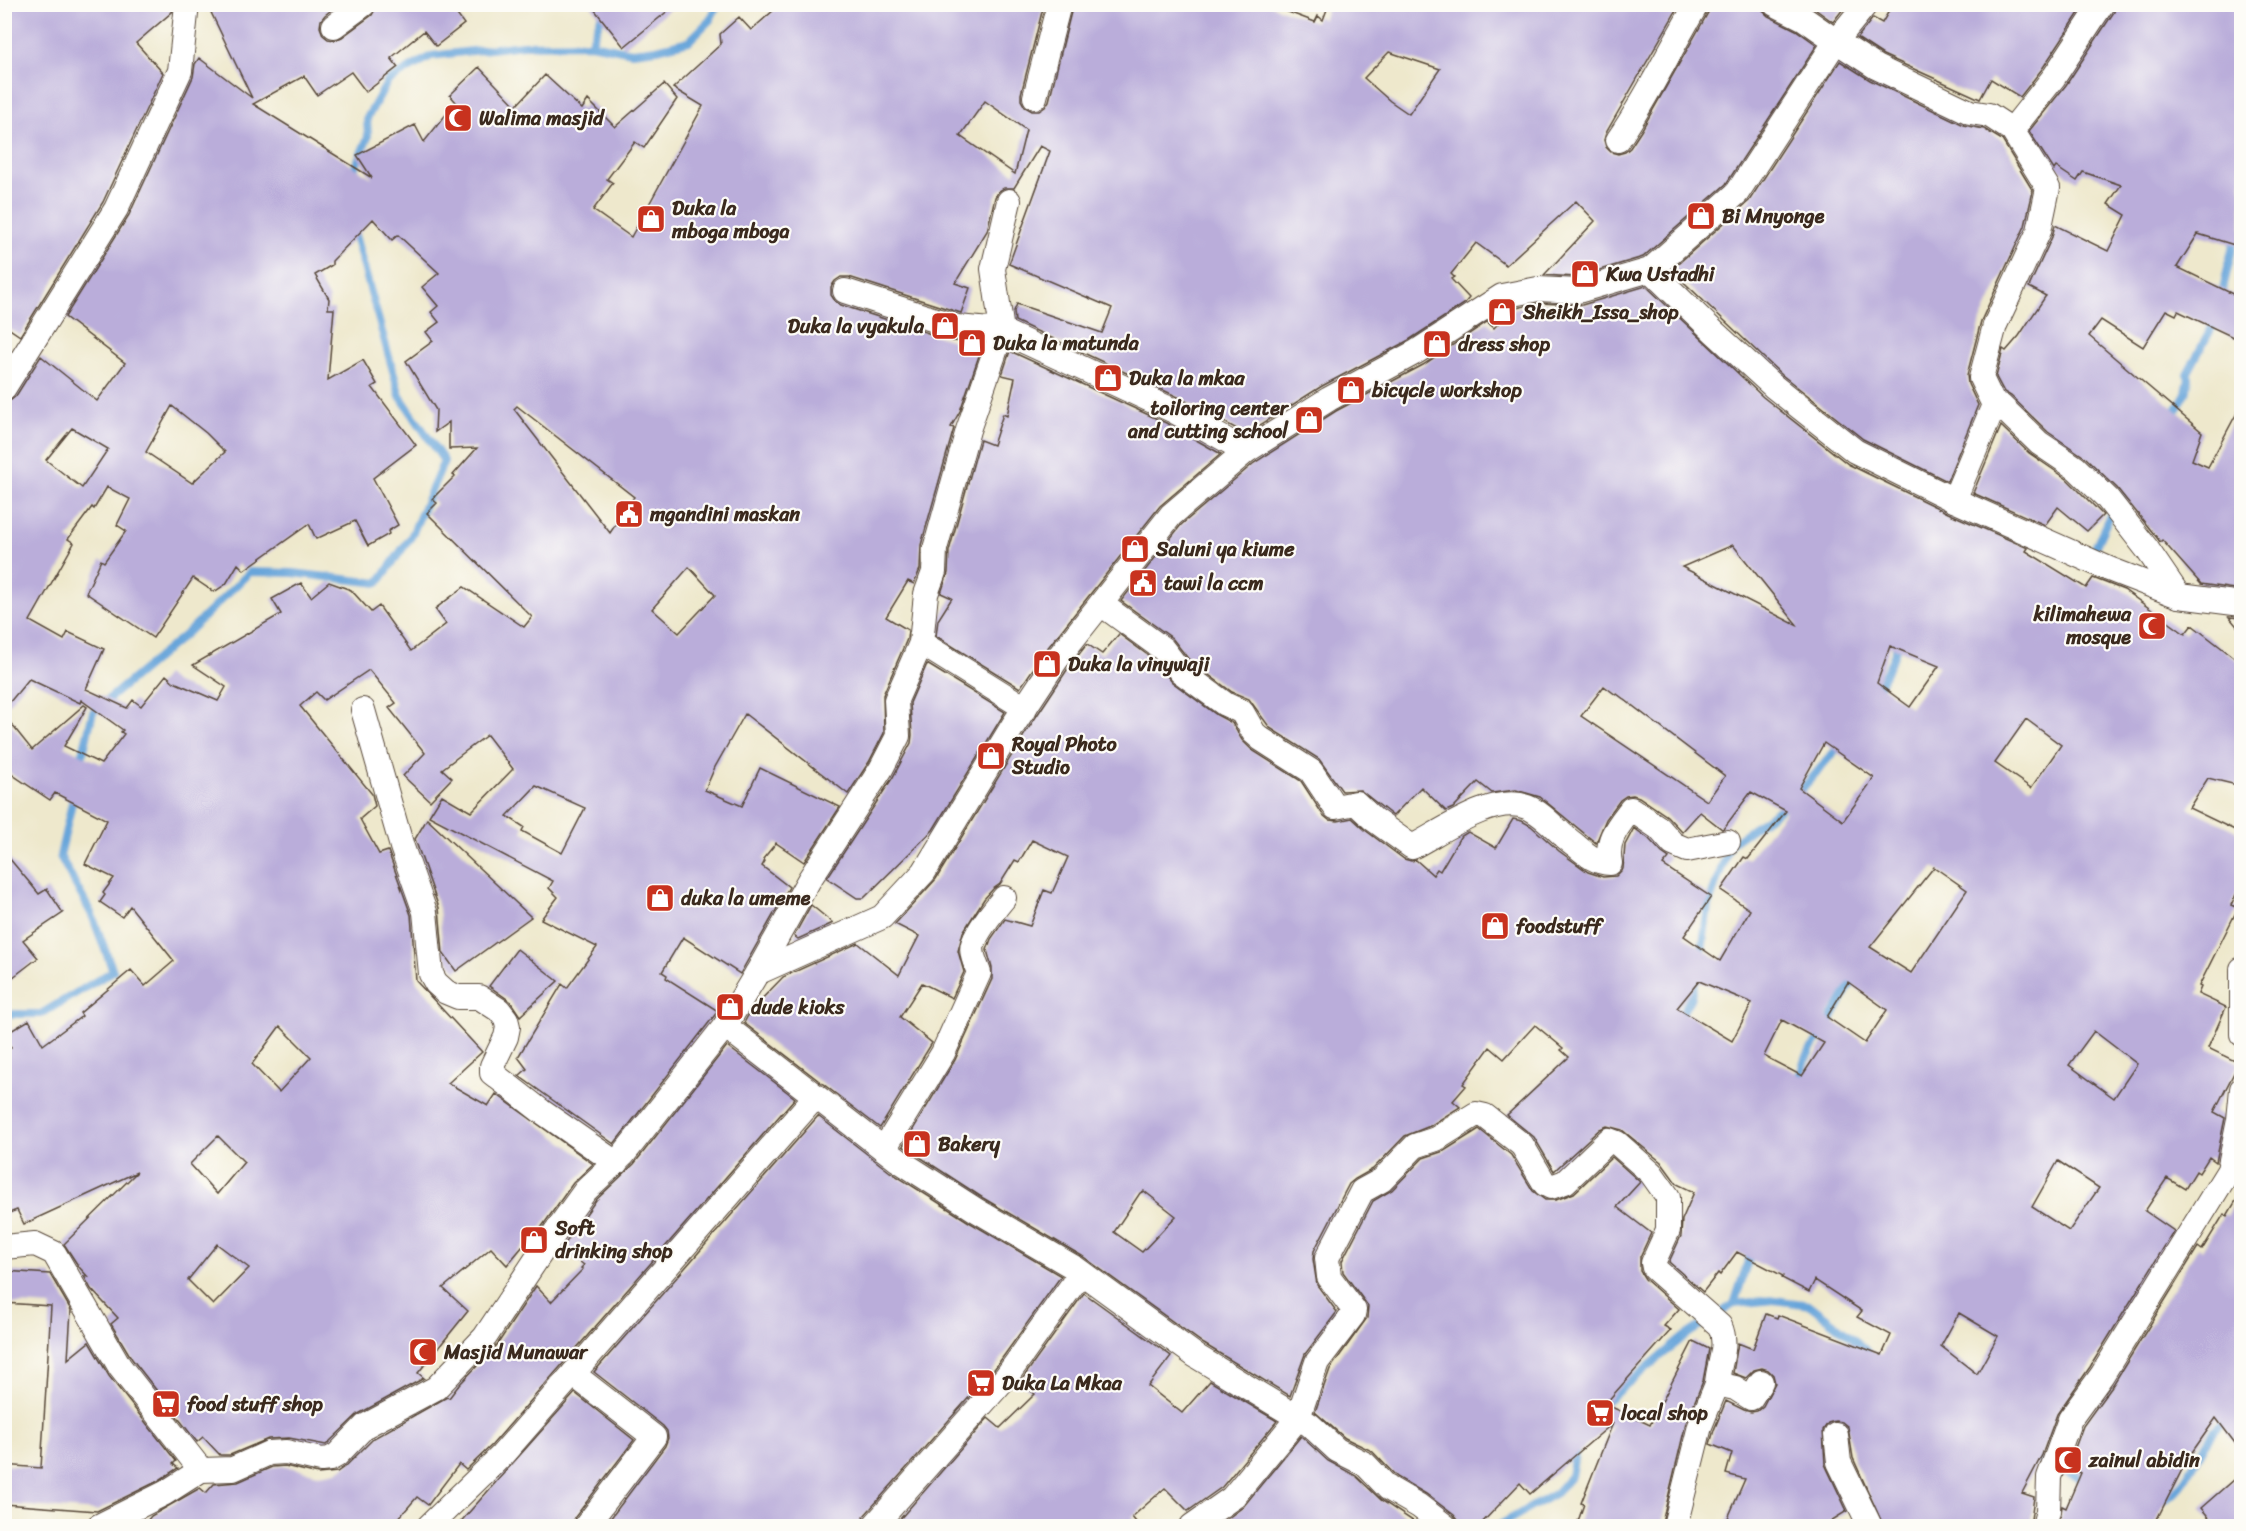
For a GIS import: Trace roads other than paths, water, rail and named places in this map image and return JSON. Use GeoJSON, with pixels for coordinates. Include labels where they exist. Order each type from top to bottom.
{"type":"FeatureCollection","features":[{"type":"Feature","properties":{"kind":"street"},"geometry":{"type":"LineString","coordinates":[[4,388],[116,209],[180,71],[187,4]]}},
{"type":"Feature","properties":{"kind":"street"},"geometry":{"type":"LineString","coordinates":[[334,26],[364,4]]}},
{"type":"Feature","properties":{"kind":"street"},"geometry":{"type":"LineString","coordinates":[[1035,97],[1059,4]]}},
{"type":"Feature","properties":{"kind":"street"},"geometry":{"type":"LineString","coordinates":[[1618,140],[1635,116],[1697,4]]}},
{"type":"Feature","properties":{"kind":"street"},"geometry":{"type":"LineString","coordinates":[[1775,4],[1803,18],[1876,67],[1970,112],[1989,116],[2012,130],[2048,188],[2039,231],[1995,325],[1981,378],[1994,405],[1953,500]]}},
{"type":"Feature","properties":{"kind":"street"},"geometry":{"type":"LineString","coordinates":[[757,973],[882,917],[924,872],[1025,708],[1058,659],[1172,515],[1246,451],[1329,399],[1416,352],[1502,296],[1538,290],[1578,291],[1650,270],[1737,194],[1836,42],[1866,4]]}},
{"type":"Feature","properties":{"kind":"street"},"geometry":{"type":"LineString","coordinates":[[2012,130],[2054,77],[2102,4]]}},
{"type":"Feature","properties":{"kind":"street"},"geometry":{"type":"LineString","coordinates":[[99,1527],[165,1493],[201,1470],[232,1469],[269,1453],[286,1452],[321,1460],[330,1459],[337,1455],[365,1426],[436,1388],[485,1336],[585,1191],[616,1162],[725,1026],[809,880],[881,769],[898,736],[896,700],[921,643],[926,594],[934,572],[935,549],[968,430],[1002,331],[993,269],[1009,201]]}},
{"type":"Feature","properties":{"kind":"street"},"geometry":{"type":"LineString","coordinates":[[1650,270],[1773,386],[1856,451],[1953,500],[2109,569],[2179,596],[2241,604]]}},
{"type":"Feature","properties":{"kind":"street"},"geometry":{"type":"LineString","coordinates":[[845,291],[957,327],[1002,331],[1172,410],[1246,451]]}},
{"type":"Feature","properties":{"kind":"street"},"geometry":{"type":"LineString","coordinates":[[1994,405],[2001,406],[2039,443],[2076,468],[2107,498],[2147,549],[2179,596]]}},
{"type":"Feature","properties":{"kind":"street"},"geometry":{"type":"LineString","coordinates":[[1101,604],[1163,649],[1180,671],[1225,704],[1242,712],[1254,733],[1311,771],[1335,807],[1356,803],[1373,819],[1412,847],[1480,810],[1510,803],[1528,807],[1599,863],[1610,863],[1608,853],[1612,834],[1631,809],[1659,828],[1673,844],[1686,850],[1728,842]]}},
{"type":"Feature","properties":{"kind":"street"},"geometry":{"type":"LineString","coordinates":[[921,643],[1025,708]]}},
{"type":"Feature","properties":{"kind":"street"},"geometry":{"type":"LineString","coordinates":[[363,710],[402,847],[425,912],[431,974],[436,983],[446,992],[458,997],[479,998],[499,1010],[506,1019],[508,1027],[506,1037],[492,1066],[492,1073],[541,1111],[616,1162]]}},
{"type":"Feature","properties":{"kind":"street"},"geometry":{"type":"LineString","coordinates":[[884,1149],[943,1053],[979,973],[974,959],[973,945],[992,912],[1004,898]]}},
{"type":"Feature","properties":{"kind":"street"},"geometry":{"type":"LineString","coordinates":[[2241,969],[2241,1034]]}},
{"type":"Feature","properties":{"kind":"street"},"geometry":{"type":"LineString","coordinates":[[725,1026],[884,1149],[976,1210],[1081,1273],[1196,1356],[1310,1425],[1337,1450],[1365,1464],[1388,1488],[1419,1506],[1444,1527]]}},
{"type":"Feature","properties":{"kind":"street"},"geometry":{"type":"LineString","coordinates":[[2044,1527],[2048,1511],[2049,1477],[2070,1419],[2102,1374],[2229,1170],[2239,1120],[2241,1089]]}},
{"type":"Feature","properties":{"kind":"street"},"geometry":{"type":"LineString","coordinates":[[429,1527],[502,1455],[815,1097]]}},
{"type":"Feature","properties":{"kind":"street"},"geometry":{"type":"LineString","coordinates":[[1192,1527],[1232,1497],[1298,1418],[1317,1362],[1353,1315],[1354,1310],[1329,1277],[1327,1258],[1362,1191],[1382,1180],[1415,1146],[1436,1139],[1476,1114],[1485,1116],[1522,1145],[1545,1184],[1551,1187],[1565,1182],[1608,1140],[1617,1143],[1651,1173],[1668,1197],[1668,1230],[1653,1263],[1654,1268],[1711,1319],[1723,1334],[1725,1348],[1717,1384],[1700,1426],[1675,1527]]}},
{"type":"Feature","properties":{"kind":"street"},"geometry":{"type":"LineString","coordinates":[[4,1247],[35,1244],[54,1253],[120,1367],[201,1470]]}},
{"type":"Feature","properties":{"kind":"street"},"geometry":{"type":"LineString","coordinates":[[874,1527],[1006,1377],[1081,1273]]}},
{"type":"Feature","properties":{"kind":"street"},"geometry":{"type":"LineString","coordinates":[[573,1374],[654,1437],[586,1527]]}},
{"type":"Feature","properties":{"kind":"street"},"geometry":{"type":"LineString","coordinates":[[1717,1384],[1735,1388],[1751,1398],[1761,1382]]}},
{"type":"Feature","properties":{"kind":"street"},"geometry":{"type":"LineString","coordinates":[[1836,1435],[1839,1462],[1868,1526]]}},
{"type":"Feature","properties":{"kind":"waterway"},"geometry":{"type":"LineString","coordinates":[[352,174],[368,137],[367,118],[388,81],[431,56],[523,45],[591,44],[632,52],[657,49],[689,41],[710,20],[718,4]]}},
{"type":"Feature","properties":{"kind":"waterway"},"geometry":{"type":"LineString","coordinates":[[591,44],[604,9]]}},
{"type":"Feature","properties":{"kind":"waterway"},"geometry":{"type":"LineString","coordinates":[[80,765],[93,712],[186,634],[250,572],[293,573],[378,583],[411,537],[444,461],[400,396],[353,228]]}},
{"type":"Feature","properties":{"kind":"waterway"},"geometry":{"type":"LineString","coordinates":[[2221,298],[2235,236]]}},
{"type":"Feature","properties":{"kind":"waterway"},"geometry":{"type":"LineString","coordinates":[[2171,419],[2186,393],[2189,378],[2187,374],[2217,318]]}},
{"type":"Feature","properties":{"kind":"waterway"},"geometry":{"type":"LineString","coordinates":[[2093,552],[2109,517],[2128,487]]}},
{"type":"Feature","properties":{"kind":"waterway"},"geometry":{"type":"LineString","coordinates":[[1876,692],[1899,640]]}},
{"type":"Feature","properties":{"kind":"waterway"},"geometry":{"type":"LineString","coordinates":[[1796,796],[1841,744]]}},
{"type":"Feature","properties":{"kind":"waterway"},"geometry":{"type":"LineString","coordinates":[[4,1014],[41,1014],[113,971],[92,915],[60,856],[74,794]]}},
{"type":"Feature","properties":{"kind":"waterway"},"geometry":{"type":"LineString","coordinates":[[1701,959],[1708,906],[1730,844],[1787,804]]}},
{"type":"Feature","properties":{"kind":"waterway"},"geometry":{"type":"LineString","coordinates":[[1798,1083],[1804,1062],[1822,1036],[1856,975]]}},
{"type":"Feature","properties":{"kind":"waterway"},"geometry":{"type":"LineString","coordinates":[[1678,1020],[1690,999],[1696,979]]}},
{"type":"Feature","properties":{"kind":"waterway"},"geometry":{"type":"LineString","coordinates":[[1734,1304],[1752,1249]]}},
{"type":"Feature","properties":{"kind":"waterway"},"geometry":{"type":"LineString","coordinates":[[1603,1404],[1685,1336],[1734,1304],[1774,1300],[1810,1305],[1869,1353]]}},
{"type":"Feature","properties":{"kind":"waterway"},"geometry":{"type":"LineString","coordinates":[[2159,1501],[2167,1498],[2181,1485],[2226,1416]]}},
{"type":"Feature","properties":{"kind":"waterway"},"geometry":{"type":"LineString","coordinates":[[1498,1526],[1556,1493],[1571,1476],[1576,1448]]}},
{"type":"Feature","properties":{"kind":"waterway"},"geometry":{"type":"LineString","coordinates":[[2030,1457],[2088,1481]]}},
{"type":"Feature","properties":{"kind":"place","name":"Walima masjid"},"geometry":{"type":"Point","coordinates":[458,118]}},
{"type":"Feature","properties":{"kind":"place","name":"Bi Mnyonge"},"geometry":{"type":"Point","coordinates":[1701,216]}},
{"type":"Feature","properties":{"kind":"place","name":"Duka la mboga mboga"},"geometry":{"type":"Point","coordinates":[651,219]}},
{"type":"Feature","properties":{"kind":"place","name":"Kwa Ustadhi"},"geometry":{"type":"Point","coordinates":[1585,274]}},
{"type":"Feature","properties":{"kind":"place","name":"Sheikh_Issa_shop"},"geometry":{"type":"Point","coordinates":[1502,312]}},
{"type":"Feature","properties":{"kind":"place","name":"Duka la vyakula"},"geometry":{"type":"Point","coordinates":[945,326]}},
{"type":"Feature","properties":{"kind":"place","name":"Duka la matunda"},"geometry":{"type":"Point","coordinates":[972,343]}},
{"type":"Feature","properties":{"kind":"place","name":"dress shop"},"geometry":{"type":"Point","coordinates":[1437,344]}},
{"type":"Feature","properties":{"kind":"place","name":"Duka la mkaa"},"geometry":{"type":"Point","coordinates":[1108,378]}},
{"type":"Feature","properties":{"kind":"place","name":"bicycle workshop"},"geometry":{"type":"Point","coordinates":[1351,390]}},
{"type":"Feature","properties":{"kind":"place","name":"toiloring center and cutting school"},"geometry":{"type":"Point","coordinates":[1309,420]}},
{"type":"Feature","properties":{"kind":"place","name":"mgandini maskan"},"geometry":{"type":"Point","coordinates":[629,514]}},
{"type":"Feature","properties":{"kind":"place","name":"Saluni ya kiume"},"geometry":{"type":"Point","coordinates":[1135,549]}},
{"type":"Feature","properties":{"kind":"place","name":"tawi la ccm"},"geometry":{"type":"Point","coordinates":[1143,583]}},
{"type":"Feature","properties":{"kind":"place","name":"kilimahewa mosque"},"geometry":{"type":"Point","coordinates":[2152,626]}},
{"type":"Feature","properties":{"kind":"place","name":"Duka la vinywaji"},"geometry":{"type":"Point","coordinates":[1047,664]}},
{"type":"Feature","properties":{"kind":"place","name":"Royal Photo Studio"},"geometry":{"type":"Point","coordinates":[991,756]}},
{"type":"Feature","properties":{"kind":"place","name":"duka la umeme"},"geometry":{"type":"Point","coordinates":[660,898]}},
{"type":"Feature","properties":{"kind":"place","name":"foodstuff"},"geometry":{"type":"Point","coordinates":[1495,926]}},
{"type":"Feature","properties":{"kind":"place","name":"dude kioks"},"geometry":{"type":"Point","coordinates":[730,1007]}},
{"type":"Feature","properties":{"kind":"place","name":"Bakery"},"geometry":{"type":"Point","coordinates":[917,1144]}},
{"type":"Feature","properties":{"kind":"place","name":"Soft drinking shop"},"geometry":{"type":"Point","coordinates":[534,1240]}},
{"type":"Feature","properties":{"kind":"place","name":"Masjid Munawar"},"geometry":{"type":"Point","coordinates":[423,1352]}},
{"type":"Feature","properties":{"kind":"place","name":"Duka La Mkaa"},"geometry":{"type":"Point","coordinates":[981,1383]}},
{"type":"Feature","properties":{"kind":"place","name":"food stuff shop"},"geometry":{"type":"Point","coordinates":[166,1404]}},
{"type":"Feature","properties":{"kind":"place","name":"local shop"},"geometry":{"type":"Point","coordinates":[1600,1413]}},
{"type":"Feature","properties":{"kind":"place","name":"zainul abidin"},"geometry":{"type":"Point","coordinates":[2068,1460]}}]}
